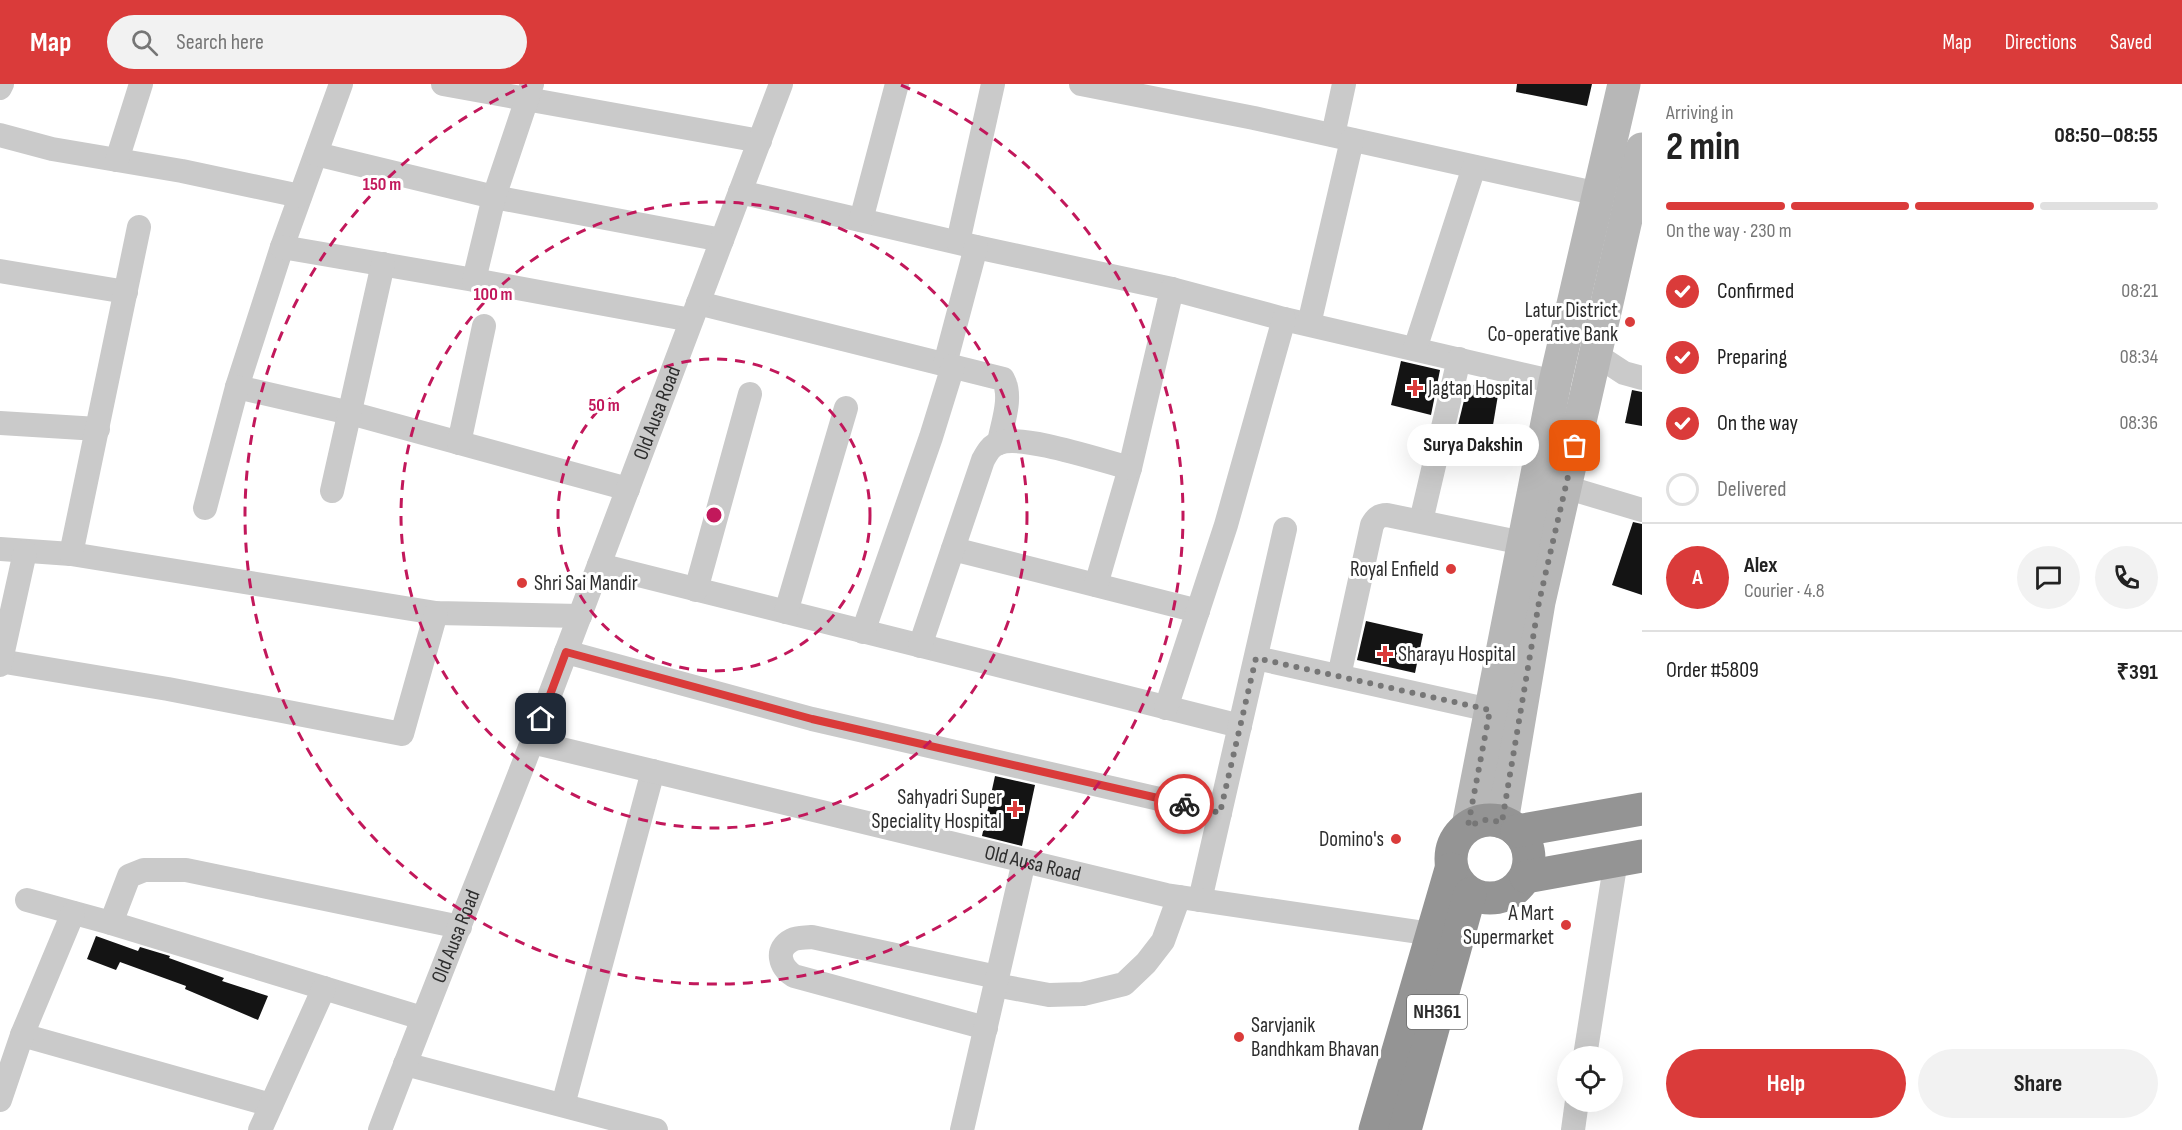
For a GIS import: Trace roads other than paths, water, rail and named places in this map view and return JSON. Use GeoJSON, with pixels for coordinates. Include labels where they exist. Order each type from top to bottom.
{"type":"FeatureCollection","features":[{"type":"Feature","properties":{"kind":"highway"},"geometry":{"type":"LineString","coordinates":[[1375,1130],[1432,934],[1460,882],[1450,853],[1456,838],[1468,826],[1485,820],[1509,826],[1642,809]]}},
{"type":"Feature","properties":{"kind":"highway"},"geometry":{"type":"LineString","coordinates":[[1460,882],[1502,898],[1516,890],[1526,877],[1530,861],[1526,844],[1509,826]]}},
{"type":"Feature","properties":{"kind":"highway"},"geometry":{"type":"LineString","coordinates":[[1526,877],[1629,858]]}},
{"type":"Feature","properties":{"kind":"highway","name":"NH361"},"geometry":{"type":"LineString","coordinates":[[1405,1130],[1460,882]]}},
{"type":"Feature","properties":{"kind":"main road"},"geometry":{"type":"LineString","coordinates":[[1468,826],[1555,382],[1624,84]]}},
{"type":"Feature","properties":{"kind":"main road"},"geometry":{"type":"LineString","coordinates":[[1509,826],[1539,602],[1642,149]]}},
{"type":"Feature","properties":{"kind":"street"},"geometry":{"type":"LineString","coordinates":[[0,88],[2,84]]}},
{"type":"Feature","properties":{"kind":"street"},"geometry":{"type":"LineString","coordinates":[[117,160],[141,84]]}},
{"type":"Feature","properties":{"kind":"street"},"geometry":{"type":"LineString","coordinates":[[205,508],[237,387],[282,247],[341,84]]}},
{"type":"Feature","properties":{"kind":"street"},"geometry":{"type":"LineString","coordinates":[[443,84],[530,91],[760,141]]}},
{"type":"Feature","properties":{"kind":"street","name":"Old Ausa Road"},"geometry":{"type":"LineString","coordinates":[[380,1130],[532,742],[782,84]]}},
{"type":"Feature","properties":{"kind":"street"},"geometry":{"type":"LineString","coordinates":[[861,220],[897,84]]}},
{"type":"Feature","properties":{"kind":"street"},"geometry":{"type":"LineString","coordinates":[[863,632],[931,437],[949,365],[993,84]]}},
{"type":"Feature","properties":{"kind":"street"},"geometry":{"type":"LineString","coordinates":[[1081,84],[1599,194]]}},
{"type":"Feature","properties":{"kind":"street"},"geometry":{"type":"LineString","coordinates":[[1309,324],[1342,138],[1344,84]]}},
{"type":"Feature","properties":{"kind":"street"},"geometry":{"type":"LineString","coordinates":[[474,280],[494,197],[530,91]]}},
{"type":"Feature","properties":{"kind":"street"},"geometry":{"type":"LineString","coordinates":[[0,135],[52,149],[182,171],[300,196]]}},
{"type":"Feature","properties":{"kind":"street"},"geometry":{"type":"LineString","coordinates":[[316,154],[494,197],[722,240]]}},
{"type":"Feature","properties":{"kind":"street"},"geometry":{"type":"LineString","coordinates":[[1415,349],[1474,167]]}},
{"type":"Feature","properties":{"kind":"street"},"geometry":{"type":"LineString","coordinates":[[740,192],[1172,289],[1284,319],[1555,382]]}},
{"type":"Feature","properties":{"kind":"street"},"geometry":{"type":"LineString","coordinates":[[71,554],[139,227]]}},
{"type":"Feature","properties":{"kind":"street"},"geometry":{"type":"LineString","coordinates":[[282,247],[474,280],[695,311],[949,365],[1003,380],[1008,394],[999,443]]}},
{"type":"Feature","properties":{"kind":"street"},"geometry":{"type":"LineString","coordinates":[[332,491],[383,264]]}},
{"type":"Feature","properties":{"kind":"street"},"geometry":{"type":"LineString","coordinates":[[0,271],[126,292]]}},
{"type":"Feature","properties":{"kind":"street"},"geometry":{"type":"LineString","coordinates":[[1096,585],[1130,468],[1172,289]]}},
{"type":"Feature","properties":{"kind":"street"},"geometry":{"type":"LineString","coordinates":[[1166,708],[1226,525],[1284,319]]}},
{"type":"Feature","properties":{"kind":"street"},"geometry":{"type":"LineString","coordinates":[[459,443],[484,326]]}},
{"type":"Feature","properties":{"kind":"street"},"geometry":{"type":"LineString","coordinates":[[1595,354],[1624,373],[1642,378]]}},
{"type":"Feature","properties":{"kind":"street"},"geometry":{"type":"LineString","coordinates":[[1421,521],[1459,359]]}},
{"type":"Feature","properties":{"kind":"street"},"geometry":{"type":"LineString","coordinates":[[237,387],[350,413],[628,489]]}},
{"type":"Feature","properties":{"kind":"street"},"geometry":{"type":"LineString","coordinates":[[696,590],[750,394]]}},
{"type":"Feature","properties":{"kind":"street"},"geometry":{"type":"LineString","coordinates":[[786,612],[846,408]]}},
{"type":"Feature","properties":{"kind":"street"},"geometry":{"type":"LineString","coordinates":[[0,423],[98,429]]}},
{"type":"Feature","properties":{"kind":"street"},"geometry":{"type":"LineString","coordinates":[[920,646],[983,460],[990,448],[999,443],[1011,441],[1036,444],[1130,468]]}},
{"type":"Feature","properties":{"kind":"street"},"geometry":{"type":"LineString","coordinates":[[1565,488],[1642,510]]}},
{"type":"Feature","properties":{"kind":"street"},"geometry":{"type":"LineString","coordinates":[[1339,676],[1372,525],[1380,515],[1421,521],[1523,543]]}},
{"type":"Feature","properties":{"kind":"street"},"geometry":{"type":"LineString","coordinates":[[986,1028],[794,976],[785,970],[781,963],[781,954],[790,940],[825,939],[1049,995],[1083,994],[1124,984],[1146,963],[1163,941],[1189,898],[1220,813],[1285,529]]}},
{"type":"Feature","properties":{"kind":"street"},"geometry":{"type":"LineString","coordinates":[[0,549],[71,554],[436,613],[580,616]]}},
{"type":"Feature","properties":{"kind":"street"},"geometry":{"type":"LineString","coordinates":[[953,549],[1198,611]]}},
{"type":"Feature","properties":{"kind":"street"},"geometry":{"type":"LineString","coordinates":[[25,552],[0,663],[168,689],[402,734],[436,613]]}},
{"type":"Feature","properties":{"kind":"street"},"geometry":{"type":"LineString","coordinates":[[599,565],[1240,726]]}},
{"type":"Feature","properties":{"kind":"street"},"geometry":{"type":"LineString","coordinates":[[566,652],[812,719],[1220,813]]}},
{"type":"Feature","properties":{"kind":"street"},"geometry":{"type":"LineString","coordinates":[[1256,658],[1490,710]]}},
{"type":"Feature","properties":{"kind":"street","name":"Old Ausa Road"},"geometry":{"type":"LineString","coordinates":[[532,742],[1024,861],[1189,898],[1432,934]]}},
{"type":"Feature","properties":{"kind":"street"},"geometry":{"type":"LineString","coordinates":[[563,1105],[653,771]]}},
{"type":"Feature","properties":{"kind":"street"},"geometry":{"type":"LineString","coordinates":[[1587,1046],[1629,858]]}},
{"type":"Feature","properties":{"kind":"street"},"geometry":{"type":"LineString","coordinates":[[962,1130],[1024,861]]}},
{"type":"Feature","properties":{"kind":"street"},"geometry":{"type":"LineString","coordinates":[[111,923],[129,876],[144,870],[186,870],[460,927]]}},
{"type":"Feature","properties":{"kind":"street"},"geometry":{"type":"LineString","coordinates":[[27,900],[111,923],[422,1018]]}},
{"type":"Feature","properties":{"kind":"street"},"geometry":{"type":"LineString","coordinates":[[0,1100],[22,1035],[73,913]]}},
{"type":"Feature","properties":{"kind":"street"},"geometry":{"type":"LineString","coordinates":[[260,1130],[324,988]]}},
{"type":"Feature","properties":{"kind":"street"},"geometry":{"type":"LineString","coordinates":[[22,1035],[271,1105]]}},
{"type":"Feature","properties":{"kind":"street"},"geometry":{"type":"LineString","coordinates":[[405,1064],[656,1130]]}},
{"type":"Feature","properties":{"kind":"street"},"geometry":{"type":"LineString","coordinates":[[1573,1130],[1575,1112]]}},
{"type":"Feature","properties":{"kind":"place","name":"Latur District Co-operative Bank"},"geometry":{"type":"Point","coordinates":[1630,322]}},
{"type":"Feature","properties":{"kind":"place","name":"Jagtap Hospital"},"geometry":{"type":"Point","coordinates":[1415,388]}},
{"type":"Feature","properties":{"kind":"place","name":"Surya Dakshin"},"geometry":{"type":"Point","coordinates":[1575,446]}},
{"type":"Feature","properties":{"kind":"place","name":"Royal Enfield"},"geometry":{"type":"Point","coordinates":[1451,569]}},
{"type":"Feature","properties":{"kind":"place","name":"Shri Sai Mandir"},"geometry":{"type":"Point","coordinates":[522,583]}},
{"type":"Feature","properties":{"kind":"place","name":"Sharayu Hospital"},"geometry":{"type":"Point","coordinates":[1385,654]}},
{"type":"Feature","properties":{"kind":"place","name":"Sahyadri Super Speciality Hospital"},"geometry":{"type":"Point","coordinates":[1015,809]}},
{"type":"Feature","properties":{"kind":"place","name":"Domino's"},"geometry":{"type":"Point","coordinates":[1396,839]}},
{"type":"Feature","properties":{"kind":"place","name":"A Mart Supermarket"},"geometry":{"type":"Point","coordinates":[1566,925]}},
{"type":"Feature","properties":{"kind":"place","name":"Sarvjanik Bandhkam Bhavan"},"geometry":{"type":"Point","coordinates":[1239,1037]}}]}
